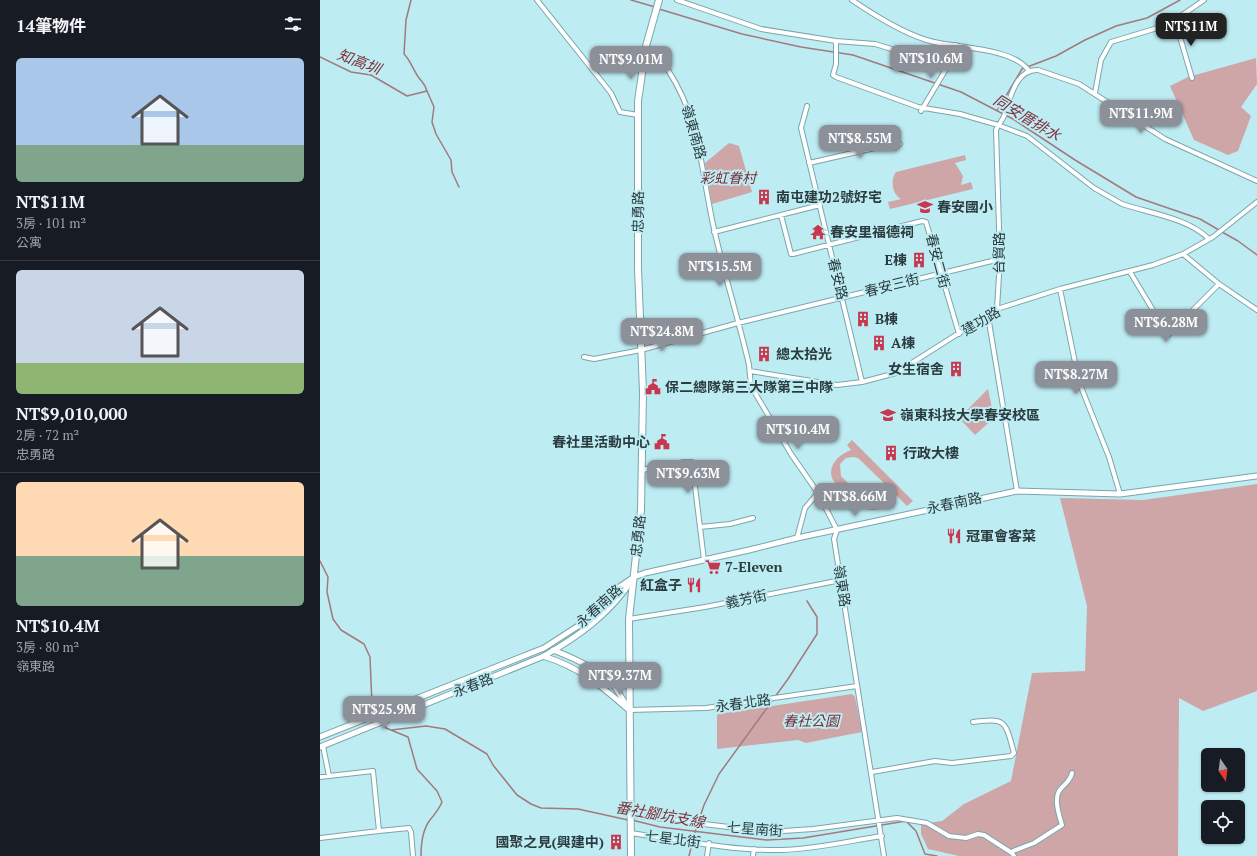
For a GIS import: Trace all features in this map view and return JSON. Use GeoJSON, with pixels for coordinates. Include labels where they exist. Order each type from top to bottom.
{"type":"FeatureCollection","features":[{"type":"Feature","properties":{"kind":"main road","name":"忠勇路"},"geometry":{"type":"LineString","coordinates":[[631,831],[629,619],[641,510],[643,392],[638,262],[638,116],[640,80],[646,46],[659,0]]}},
{"type":"Feature","properties":{"kind":"main road"},"geometry":{"type":"LineString","coordinates":[[631,831],[631,854]]}},
{"type":"Feature","properties":{"kind":"street"},"geometry":{"type":"LineString","coordinates":[[536,0],[611,93],[620,112],[638,116]]}},
{"type":"Feature","properties":{"kind":"street"},"geometry":{"type":"LineString","coordinates":[[677,0],[761,29],[836,42],[874,44],[911,55]]}},
{"type":"Feature","properties":{"kind":"street"},"geometry":{"type":"LineString","coordinates":[[852,0],[920,37],[934,42],[980,49],[1020,61],[1028,71]]}},
{"type":"Feature","properties":{"kind":"street"},"geometry":{"type":"LineString","coordinates":[[1094,93],[1101,60],[1111,42],[1164,26],[1204,0]]}},
{"type":"Feature","properties":{"kind":"street"},"geometry":{"type":"LineString","coordinates":[[1175,20],[1192,78]]}},
{"type":"Feature","properties":{"kind":"street"},"geometry":{"type":"LineString","coordinates":[[836,42],[836,64],[834,75],[836,77],[923,110],[960,114],[998,124],[1032,139],[1094,188],[1112,199],[1122,204],[1190,226],[1211,238]]}},
{"type":"Feature","properties":{"kind":"street"},"geometry":{"type":"LineString","coordinates":[[923,110],[952,59],[956,45]]}},
{"type":"Feature","properties":{"kind":"street","name":"嶺東南路"},"geometry":{"type":"LineString","coordinates":[[646,46],[654,51],[670,72],[689,110],[702,157],[714,232],[750,371]]}},
{"type":"Feature","properties":{"kind":"street"},"geometry":{"type":"LineString","coordinates":[[998,124],[1003,118],[1008,101],[1020,77],[1028,71],[1038,70],[1079,84],[1164,139],[1257,181]]}},
{"type":"Feature","properties":{"kind":"street","name":"春安路"},"geometry":{"type":"LineString","coordinates":[[806,106],[801,128],[862,382]]}},
{"type":"Feature","properties":{"kind":"street","name":"台貿路"},"geometry":{"type":"LineString","coordinates":[[997,309],[1000,259],[996,130],[998,124]]}},
{"type":"Feature","properties":{"kind":"street"},"geometry":{"type":"LineString","coordinates":[[809,163],[882,146],[888,145],[895,148],[900,144]]}},
{"type":"Feature","properties":{"kind":"street","name":"建功路"},"geometry":{"type":"LineString","coordinates":[[750,371],[830,385],[844,385],[862,382],[896,373],[939,344],[988,316],[997,309],[1060,289],[1130,272],[1183,254],[1211,238],[1257,202]]}},
{"type":"Feature","properties":{"kind":"street"},"geometry":{"type":"LineString","coordinates":[[714,232],[820,205]]}},
{"type":"Feature","properties":{"kind":"street","name":"春安二街"},"geometry":{"type":"LineString","coordinates":[[781,215],[791,254],[922,221],[926,222],[929,226],[958,334]]}},
{"type":"Feature","properties":{"kind":"street"},"geometry":{"type":"LineString","coordinates":[[1183,254],[1219,284],[1257,310]]}},
{"type":"Feature","properties":{"kind":"street","name":"春安三街"},"geometry":{"type":"LineString","coordinates":[[738,323],[1000,259]]}},
{"type":"Feature","properties":{"kind":"street"},"geometry":{"type":"LineString","coordinates":[[1130,272],[1168,335],[1219,284]]}},
{"type":"Feature","properties":{"kind":"street"},"geometry":{"type":"LineString","coordinates":[[1060,289],[1079,382],[1114,470],[1120,494]]}},
{"type":"Feature","properties":{"kind":"street"},"geometry":{"type":"LineString","coordinates":[[988,316],[1017,491]]}},
{"type":"Feature","properties":{"kind":"street"},"geometry":{"type":"LineString","coordinates":[[584,358],[594,359],[641,350],[738,323]]}},
{"type":"Feature","properties":{"kind":"street"},"geometry":{"type":"LineString","coordinates":[[750,371],[751,386],[791,454],[818,493],[837,530]]}},
{"type":"Feature","properties":{"kind":"street"},"geometry":{"type":"LineString","coordinates":[[642,470],[684,462],[692,462],[704,560]]}},
{"type":"Feature","properties":{"kind":"street","name":"永春南路"},"geometry":{"type":"LineString","coordinates":[[544,648],[589,619],[618,588],[634,577],[645,572],[1017,491],[1120,494],[1257,476]]}},
{"type":"Feature","properties":{"kind":"street"},"geometry":{"type":"LineString","coordinates":[[797,538],[805,508],[818,493]]}},
{"type":"Feature","properties":{"kind":"street"},"geometry":{"type":"LineString","coordinates":[[700,527],[730,524],[753,518]]}},
{"type":"Feature","properties":{"kind":"street","name":"嶺東路"},"geometry":{"type":"LineString","coordinates":[[837,530],[834,539],[881,834]]}},
{"type":"Feature","properties":{"kind":"street","name":"永春南路"},"geometry":{"type":"LineString","coordinates":[[554,650],[577,637],[606,612],[622,596],[634,577]]}},
{"type":"Feature","properties":{"kind":"street","name":"義芳街"},"geometry":{"type":"LineString","coordinates":[[629,619],[705,607],[841,580]]}},
{"type":"Feature","properties":{"kind":"street"},"geometry":{"type":"LineString","coordinates":[[544,648],[572,657],[602,675],[615,687],[629,710]]}},
{"type":"Feature","properties":{"kind":"street","name":"永春路"},"geometry":{"type":"LineString","coordinates":[[320,737],[544,648]]}},
{"type":"Feature","properties":{"kind":"street","name":"永春路"},"geometry":{"type":"LineString","coordinates":[[322,746],[544,656],[554,650]]}},
{"type":"Feature","properties":{"kind":"street"},"geometry":{"type":"LineString","coordinates":[[533,652],[579,670],[596,682],[629,710]]}},
{"type":"Feature","properties":{"kind":"street","name":"永春北路"},"geometry":{"type":"LineString","coordinates":[[629,710],[706,708],[857,686]]}},
{"type":"Feature","properties":{"kind":"street"},"geometry":{"type":"LineString","coordinates":[[872,772],[935,761],[952,763],[1011,756],[1014,753],[1009,733],[1001,722],[997,720],[973,722]]}},
{"type":"Feature","properties":{"kind":"street"},"geometry":{"type":"LineString","coordinates":[[322,746],[329,776]]}},
{"type":"Feature","properties":{"kind":"street"},"geometry":{"type":"LineString","coordinates":[[320,777],[373,771],[379,831]]}},
{"type":"Feature","properties":{"kind":"street"},"geometry":{"type":"LineString","coordinates":[[1013,855],[1013,851],[1034,843],[1062,825],[1057,804],[1058,796],[1059,791],[1069,782],[1072,773]]}},
{"type":"Feature","properties":{"kind":"street","name":"七星南街"},"geometry":{"type":"LineString","coordinates":[[631,817],[769,832],[813,829],[897,818],[912,819],[927,823],[949,836],[966,838],[978,834],[984,835],[1013,855]]}},
{"type":"Feature","properties":{"kind":"street"},"geometry":{"type":"LineString","coordinates":[[320,838],[408,828],[411,832],[413,856]]}},
{"type":"Feature","properties":{"kind":"street","name":"七星北街"},"geometry":{"type":"LineString","coordinates":[[631,831],[754,849],[783,850],[814,847],[881,834]]}},
{"type":"Feature","properties":{"kind":"street"},"geometry":{"type":"LineString","coordinates":[[881,834],[884,856]]}},
{"type":"Feature","properties":{"kind":"street"},"geometry":{"type":"LineString","coordinates":[[707,856],[709,843]]}},
{"type":"Feature","properties":{"kind":"street"},"geometry":{"type":"LineString","coordinates":[[753,856],[754,849]]}},
{"type":"Feature","properties":{"kind":"street"},"geometry":{"type":"LineString","coordinates":[[631,854],[636,856]]}},
{"type":"Feature","properties":{"kind":"green space"},"geometry":{"type":"Polygon","coordinates":[[[1256,58],[1257,84],[1241,107],[1251,116],[1238,151],[1228,155],[1194,140],[1170,86],[1188,77],[1256,58]]]}},
{"type":"Feature","properties":{"kind":"green space","name":"彩虹眷村"},"geometry":{"type":"Polygon","coordinates":[[[729,143],[739,146],[752,192],[712,204],[705,163],[729,143]]]}},
{"type":"Feature","properties":{"kind":"green space"},"geometry":{"type":"Polygon","coordinates":[[[965,155],[966,160],[955,163],[963,176],[961,185],[971,182],[973,189],[890,209],[888,202],[901,199],[896,194],[893,187],[893,179],[896,172],[965,155]]]}},
{"type":"Feature","properties":{"kind":"green space"},"geometry":{"type":"Polygon","coordinates":[[[988,389],[994,418],[975,435],[959,418],[988,389]]]}},
{"type":"Feature","properties":{"kind":"green space"},"geometry":{"type":"Polygon","coordinates":[[[852,440],[913,501],[907,506],[894,493],[889,503],[876,510],[865,509],[856,503],[836,484],[831,475],[832,466],[838,458],[851,450],[847,445],[852,440]],[[846,458],[840,464],[841,476],[866,499],[877,501],[883,499],[885,484],[858,458],[846,458]]]}},
{"type":"Feature","properties":{"kind":"green space"},"geometry":{"type":"Polygon","coordinates":[[[1257,484],[1257,691],[1203,711],[1179,698],[1178,856],[959,856],[928,849],[921,834],[921,824],[942,821],[964,804],[1011,781],[1032,673],[1085,671],[1087,606],[1060,498],[1143,500],[1257,484]]]}},
{"type":"Feature","properties":{"kind":"green space","name":"春社公園"},"geometry":{"type":"Polygon","coordinates":[[[852,694],[855,697],[862,732],[806,743],[798,740],[717,749],[717,715],[719,714],[852,694]]]}},
{"type":"Feature","properties":{"kind":"waterway"},"geometry":{"type":"LineString","coordinates":[[411,0],[406,20],[404,54],[425,85],[427,91]]}},
{"type":"Feature","properties":{"kind":"waterway","name":"同安厝排水"},"geometry":{"type":"LineString","coordinates":[[631,0],[655,7]]}},
{"type":"Feature","properties":{"kind":"waterway"},"geometry":{"type":"LineString","coordinates":[[997,111],[1022,69],[1056,56],[1085,40],[1116,26],[1147,18],[1180,0]]}},
{"type":"Feature","properties":{"kind":"waterway","name":"同安厝排水"},"geometry":{"type":"LineString","coordinates":[[659,9],[742,34],[801,47],[853,55],[961,92],[1013,119],[1075,160],[1136,197],[1200,219],[1219,230]]}},
{"type":"Feature","properties":{"kind":"waterway","name":"知高圳"},"geometry":{"type":"LineString","coordinates":[[320,57],[351,72],[371,75],[407,96],[427,91],[434,107],[432,122],[436,134],[451,160],[452,172],[459,187]]}},
{"type":"Feature","properties":{"kind":"waterway","name":"同安厝排水"},"geometry":{"type":"LineString","coordinates":[[1222,232],[1238,241],[1257,255]]}},
{"type":"Feature","properties":{"kind":"waterway"},"geometry":{"type":"LineString","coordinates":[[320,561],[328,577],[327,592],[333,619],[341,630],[364,644],[370,657],[372,705],[376,712]]}},
{"type":"Feature","properties":{"kind":"waterway"},"geometry":{"type":"LineString","coordinates":[[689,856],[704,805],[719,774],[788,679],[817,634],[817,617],[807,601]]}},
{"type":"Feature","properties":{"kind":"waterway"},"geometry":{"type":"LineString","coordinates":[[378,716],[386,728],[408,737],[417,769],[437,791],[442,802],[424,832],[421,856]]}},
{"type":"Feature","properties":{"kind":"waterway","name":"番社腳坑支線"},"geometry":{"type":"LineString","coordinates":[[391,730],[426,726],[445,729],[487,754],[493,765],[517,795],[531,804],[541,808],[578,809],[628,820]]}},
{"type":"Feature","properties":{"kind":"waterway","name":"番社腳坑支線"},"geometry":{"type":"LineString","coordinates":[[632,820],[660,827],[767,840],[803,838],[906,821],[916,831],[925,854],[937,856]]}},
{"type":"Feature","properties":{"kind":"place","name":"南屯建功2號好宅"},"geometry":{"type":"Point","coordinates":[764,197]}},
{"type":"Feature","properties":{"kind":"place","name":"春安國小"},"geometry":{"type":"Point","coordinates":[925,207]}},
{"type":"Feature","properties":{"kind":"place","name":"春安里福德祠"},"geometry":{"type":"Point","coordinates":[818,232]}},
{"type":"Feature","properties":{"kind":"place","name":"E棟"},"geometry":{"type":"Point","coordinates":[919,260]}},
{"type":"Feature","properties":{"kind":"place","name":"B棟"},"geometry":{"type":"Point","coordinates":[863,319]}},
{"type":"Feature","properties":{"kind":"place","name":"A棟"},"geometry":{"type":"Point","coordinates":[879,343]}},
{"type":"Feature","properties":{"kind":"place","name":"總太拾光"},"geometry":{"type":"Point","coordinates":[764,354]}},
{"type":"Feature","properties":{"kind":"place","name":"女生宿舍"},"geometry":{"type":"Point","coordinates":[956,369]}},
{"type":"Feature","properties":{"kind":"place","name":"保二總隊第三大隊第三中隊"},"geometry":{"type":"Point","coordinates":[653,387]}},
{"type":"Feature","properties":{"kind":"place","name":"嶺東科技大學春安校區"},"geometry":{"type":"Point","coordinates":[888,415]}},
{"type":"Feature","properties":{"kind":"place","name":"春社里活動中心"},"geometry":{"type":"Point","coordinates":[662,442]}},
{"type":"Feature","properties":{"kind":"place","name":"行政大樓"},"geometry":{"type":"Point","coordinates":[891,453]}},
{"type":"Feature","properties":{"kind":"place","name":"冠軍會客菜"},"geometry":{"type":"Point","coordinates":[954,536]}},
{"type":"Feature","properties":{"kind":"place","name":"7-Eleven"},"geometry":{"type":"Point","coordinates":[713,567]}},
{"type":"Feature","properties":{"kind":"place","name":"紅盒子"},"geometry":{"type":"Point","coordinates":[694,585]}},
{"type":"Feature","properties":{"kind":"place","name":"國聚之見(興建中)"},"geometry":{"type":"Point","coordinates":[616,842]}}]}
